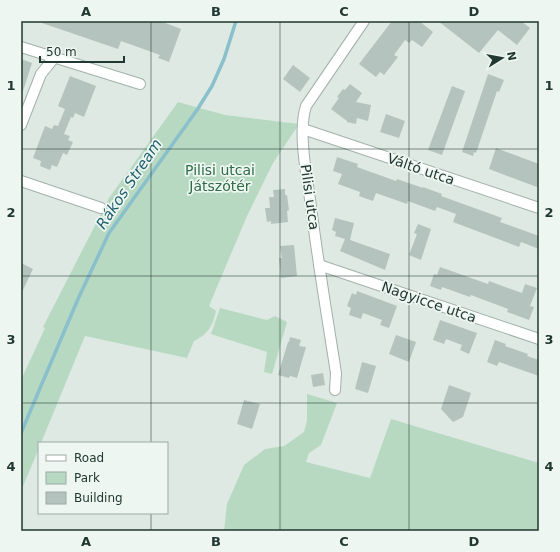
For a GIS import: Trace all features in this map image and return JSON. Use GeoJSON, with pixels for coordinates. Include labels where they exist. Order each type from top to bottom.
{"type":"FeatureCollection","features":[{"type":"Feature","properties":{"kind":"street","name":"Pilisi utca"},"geometry":{"type":"LineString","coordinates":[[335,390],[336,373],[318,265],[303,148],[303,114],[306,106],[364,21]]}},
{"type":"Feature","properties":{"kind":"street"},"geometry":{"type":"LineString","coordinates":[[21,47],[140,84]]}},
{"type":"Feature","properties":{"kind":"street"},"geometry":{"type":"LineString","coordinates":[[21,125],[41,74],[54,58]]}},
{"type":"Feature","properties":{"kind":"street","name":"Váltó utca"},"geometry":{"type":"LineString","coordinates":[[303,129],[539,208]]}},
{"type":"Feature","properties":{"kind":"street"},"geometry":{"type":"LineString","coordinates":[[21,181],[101,208]]}},
{"type":"Feature","properties":{"kind":"street","name":"Nagyicce utca"},"geometry":{"type":"LineString","coordinates":[[318,265],[539,339]]}},
{"type":"Feature","properties":{"kind":"green space","name":"Pilisi utcai Játszótér"},"geometry":{"type":"Polygon","coordinates":[[[178,102],[225,115],[299,124],[273,163],[247,216],[209,306],[216,311],[213,321],[206,333],[194,341],[187,358],[85,336],[41,442],[38,442],[38,450],[21,491],[21,380],[45,328],[43,327],[109,198],[178,102]]]}},
{"type":"Feature","properties":{"kind":"green space"},"geometry":{"type":"Polygon","coordinates":[[[220,308],[267,320],[275,316],[287,322],[272,374],[264,372],[267,352],[211,334],[220,308]]]}},
{"type":"Feature","properties":{"kind":"green space"},"geometry":{"type":"Polygon","coordinates":[[[307,394],[337,403],[321,445],[309,453],[306,462],[370,478],[391,419],[539,463],[539,531],[224,531],[227,504],[244,465],[265,449],[284,446],[304,432],[307,420],[307,394]]]}},
{"type":"Feature","properties":{"kind":"building"},"geometry":{"type":"Polygon","coordinates":[[[42,21],[160,21],[181,29],[169,62],[158,58],[160,55],[121,41],[118,49],[42,23],[42,21]]]}},
{"type":"Feature","properties":{"kind":"building"},"geometry":{"type":"Polygon","coordinates":[[[392,21],[419,21],[433,32],[422,47],[412,40],[409,43],[405,40],[394,55],[398,57],[384,75],[380,72],[376,77],[359,64],[392,21]]]}},
{"type":"Feature","properties":{"kind":"building"},"geometry":{"type":"Polygon","coordinates":[[[438,21],[521,21],[530,28],[517,45],[498,30],[479,53],[438,21]]]}},
{"type":"Feature","properties":{"kind":"building"},"geometry":{"type":"Polygon","coordinates":[[[21,59],[32,63],[23,91],[21,90],[21,59]]]}},
{"type":"Feature","properties":{"kind":"building"},"geometry":{"type":"Polygon","coordinates":[[[293,65],[310,78],[300,92],[283,79],[293,65]]]}},
{"type":"Feature","properties":{"kind":"building"},"geometry":{"type":"Polygon","coordinates":[[[488,74],[504,80],[499,92],[497,91],[476,153],[474,152],[473,156],[462,152],[488,74]]]}},
{"type":"Feature","properties":{"kind":"building"},"geometry":{"type":"Polygon","coordinates":[[[70,76],[96,86],[84,117],[75,113],[73,118],[71,117],[64,134],[70,136],[68,140],[73,142],[67,155],[63,153],[57,167],[52,165],[50,170],[40,166],[41,161],[33,158],[45,126],[52,129],[54,125],[58,126],[65,109],[58,106],[70,76]]]}},
{"type":"Feature","properties":{"kind":"building"},"geometry":{"type":"Polygon","coordinates":[[[350,84],[362,93],[356,102],[371,105],[368,121],[357,118],[356,124],[347,122],[331,109],[339,98],[337,97],[343,89],[345,90],[350,84]]]}},
{"type":"Feature","properties":{"kind":"building"},"geometry":{"type":"Polygon","coordinates":[[[452,86],[465,91],[442,155],[428,150],[452,86]]]}},
{"type":"Feature","properties":{"kind":"building"},"geometry":{"type":"Polygon","coordinates":[[[386,114],[405,121],[399,138],[380,132],[386,114]]]}},
{"type":"Feature","properties":{"kind":"building"},"geometry":{"type":"Polygon","coordinates":[[[496,148],[539,164],[539,182],[537,187],[489,169],[496,148]]]}},
{"type":"Feature","properties":{"kind":"building"},"geometry":{"type":"Polygon","coordinates":[[[337,157],[358,164],[357,167],[396,181],[397,179],[423,187],[442,194],[441,196],[502,218],[500,222],[539,236],[539,249],[521,242],[519,247],[453,222],[456,214],[437,207],[435,211],[408,201],[407,204],[376,193],[373,201],[359,196],[360,192],[338,184],[342,174],[333,171],[337,157]]]}},
{"type":"Feature","properties":{"kind":"building"},"geometry":{"type":"Polygon","coordinates":[[[285,189],[289,210],[287,211],[288,222],[271,224],[271,221],[267,222],[265,208],[270,208],[269,197],[274,197],[273,190],[285,189]]]}},
{"type":"Feature","properties":{"kind":"building"},"geometry":{"type":"Polygon","coordinates":[[[335,218],[354,223],[350,240],[390,254],[385,270],[340,251],[345,239],[335,236],[336,232],[332,230],[335,218]]]}},
{"type":"Feature","properties":{"kind":"building"},"geometry":{"type":"Polygon","coordinates":[[[418,224],[431,229],[421,260],[409,255],[417,234],[414,233],[418,224]]]}},
{"type":"Feature","properties":{"kind":"building"},"geometry":{"type":"Polygon","coordinates":[[[294,245],[297,276],[281,278],[279,258],[282,258],[280,246],[294,245]]]}},
{"type":"Feature","properties":{"kind":"building"},"geometry":{"type":"Polygon","coordinates":[[[21,263],[33,269],[21,294],[21,263]]]}},
{"type":"Feature","properties":{"kind":"building"},"geometry":{"type":"Polygon","coordinates":[[[440,267],[488,284],[489,281],[522,293],[525,284],[537,288],[530,306],[534,307],[529,320],[507,312],[508,309],[471,295],[470,297],[442,287],[441,290],[430,286],[434,274],[437,275],[440,267]]]}},
{"type":"Feature","properties":{"kind":"building"},"geometry":{"type":"Polygon","coordinates":[[[357,291],[397,306],[389,328],[380,325],[382,320],[363,313],[361,319],[349,315],[351,308],[347,306],[352,293],[356,295],[357,291]]]}},
{"type":"Feature","properties":{"kind":"building"},"geometry":{"type":"Polygon","coordinates":[[[440,320],[477,333],[469,354],[460,350],[462,345],[446,339],[444,344],[433,340],[440,320]]]}},
{"type":"Feature","properties":{"kind":"building"},"geometry":{"type":"Polygon","coordinates":[[[396,335],[416,342],[409,362],[389,354],[396,335]]]}},
{"type":"Feature","properties":{"kind":"building"},"geometry":{"type":"Polygon","coordinates":[[[290,337],[301,340],[299,346],[306,347],[297,378],[290,376],[289,378],[278,375],[290,337]]]}},
{"type":"Feature","properties":{"kind":"building"},"geometry":{"type":"Polygon","coordinates":[[[495,340],[506,344],[505,346],[528,354],[527,356],[539,360],[539,376],[499,362],[497,366],[487,362],[495,340]]]}},
{"type":"Feature","properties":{"kind":"building"},"geometry":{"type":"Polygon","coordinates":[[[362,362],[376,366],[368,393],[355,389],[362,362]]]}},
{"type":"Feature","properties":{"kind":"building"},"geometry":{"type":"Polygon","coordinates":[[[323,373],[325,385],[313,387],[311,375],[323,373]]]}},
{"type":"Feature","properties":{"kind":"building"},"geometry":{"type":"Polygon","coordinates":[[[449,385],[471,393],[463,417],[453,422],[441,409],[449,385]]]}},
{"type":"Feature","properties":{"kind":"building"},"geometry":{"type":"Polygon","coordinates":[[[244,400],[260,404],[252,429],[237,424],[244,400]]]}},
{"type":"Feature","properties":{"kind":"waterway","name":"Rákos Stream"},"geometry":{"type":"LineString","coordinates":[[21,433],[78,299],[109,233],[197,110],[212,86],[224,59],[236,21]]}}]}
